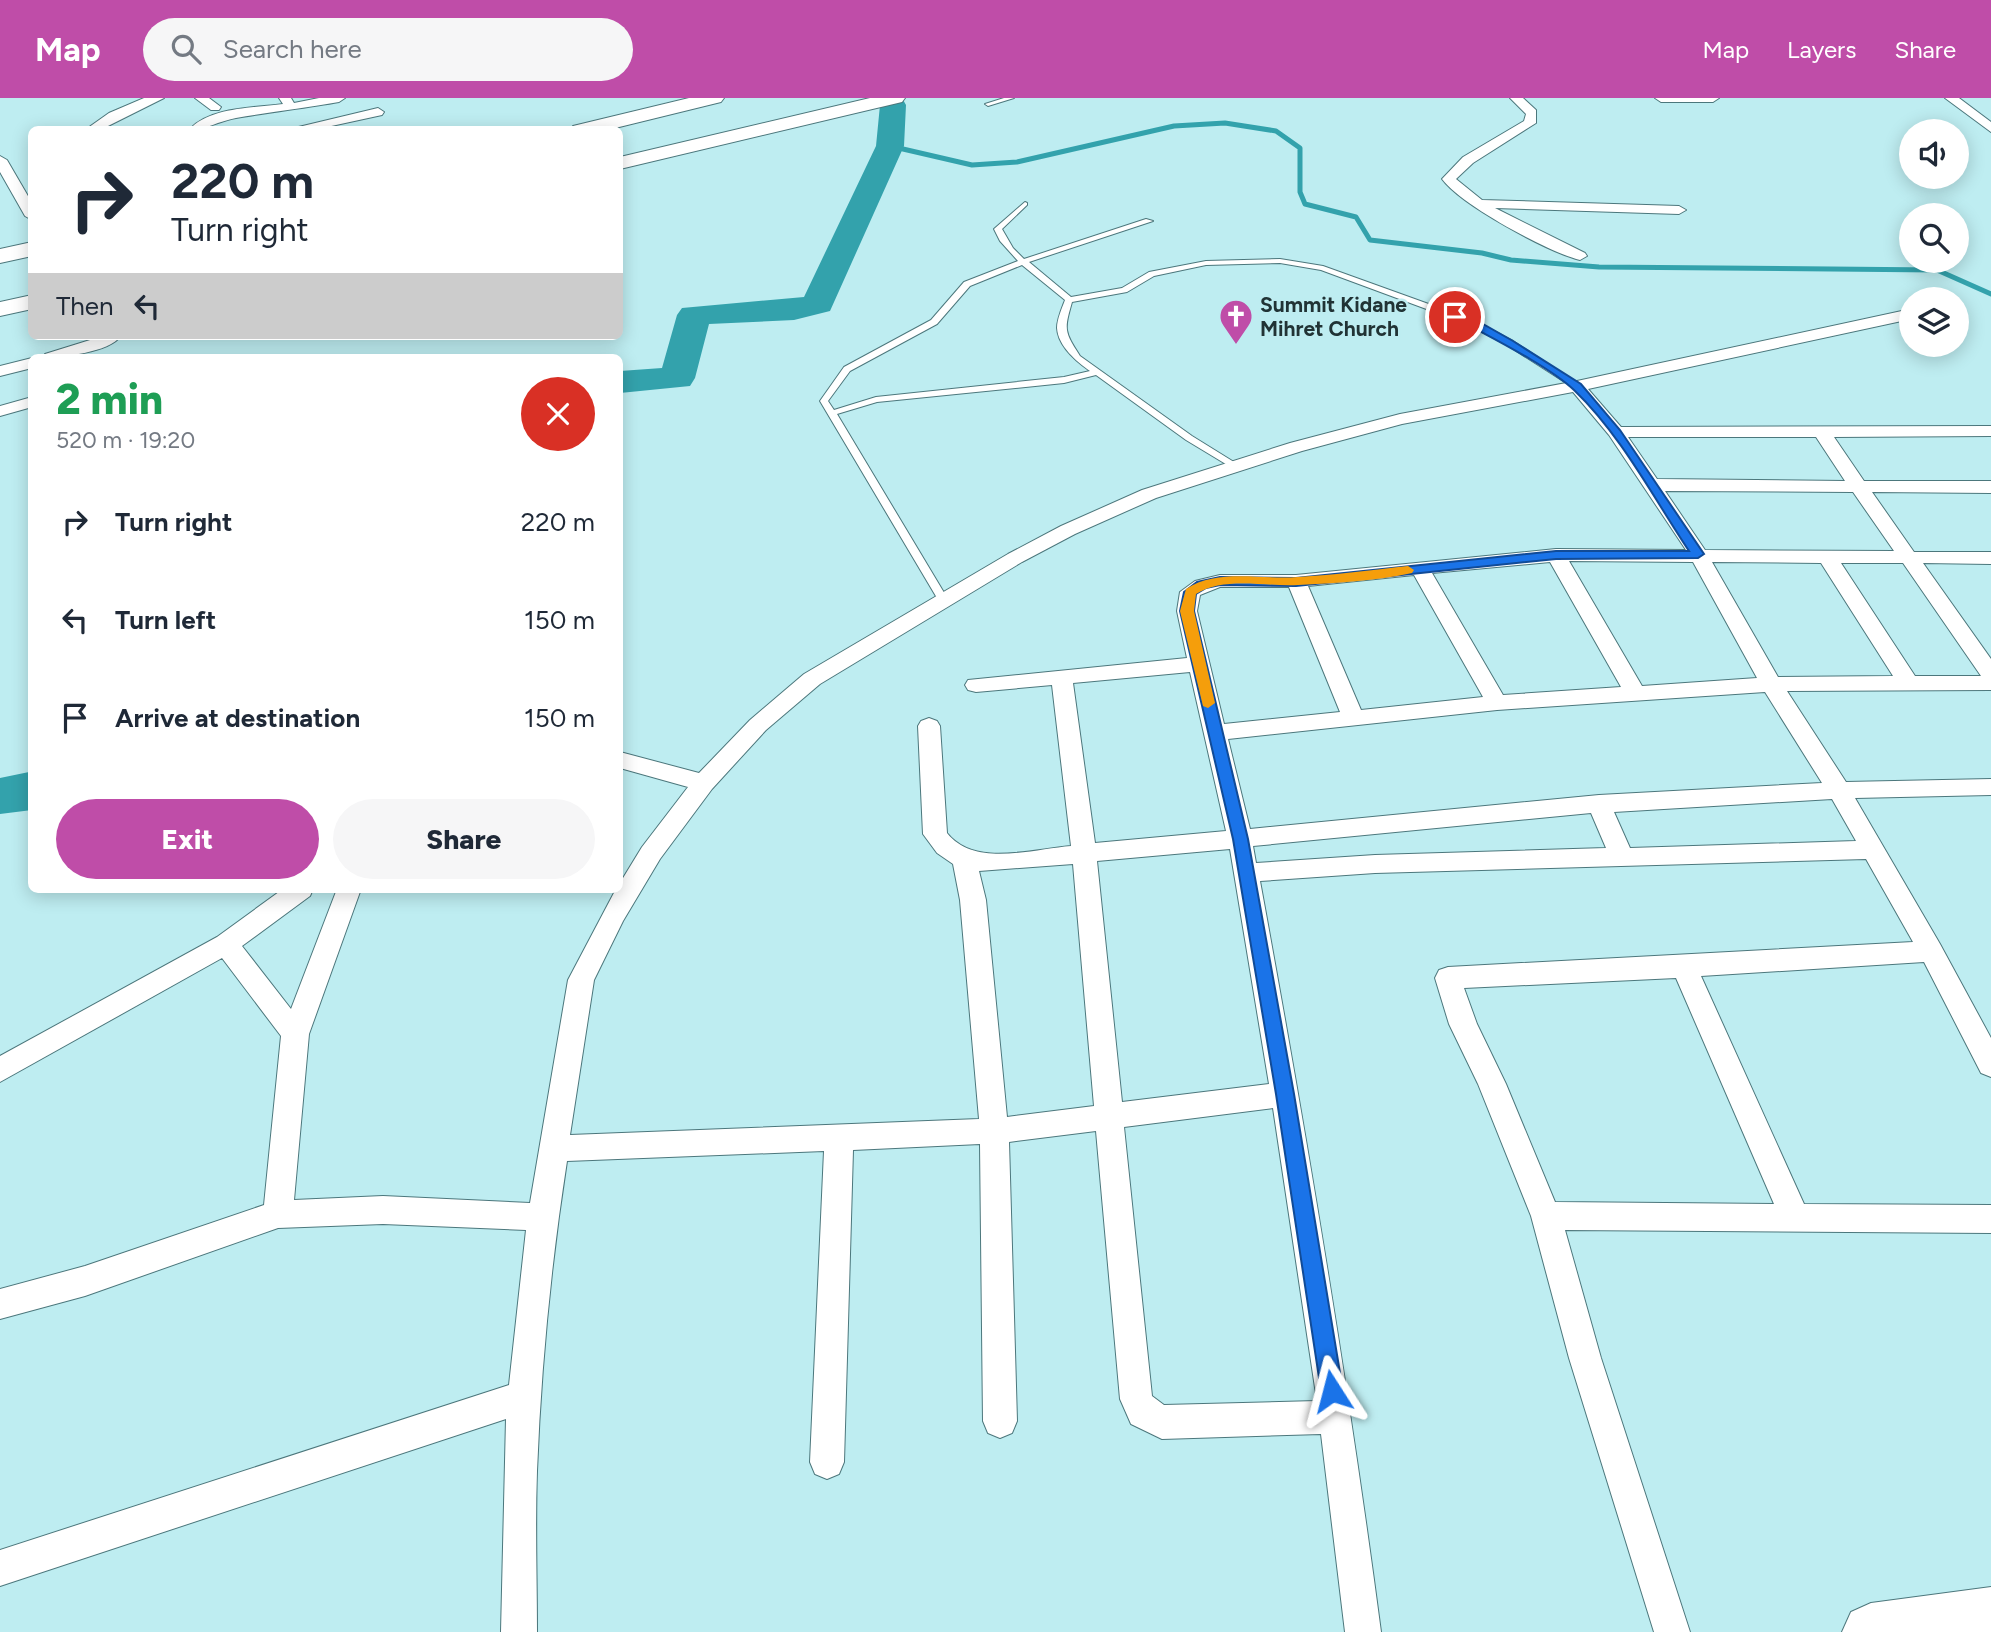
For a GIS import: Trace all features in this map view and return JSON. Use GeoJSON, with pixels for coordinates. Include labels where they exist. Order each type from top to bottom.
{"type":"FeatureCollection","features":[{"type":"Feature","properties":{"kind":"main road"},"geometry":{"type":"LineString","coordinates":[[596,126],[710,98]]}},
{"type":"Feature","properties":{"kind":"main road"},"geometry":{"type":"LineString","coordinates":[[623,162],[895,98]]}},
{"type":"Feature","properties":{"kind":"main road"},"geometry":{"type":"LineString","coordinates":[[0,256],[28,250]]}},
{"type":"Feature","properties":{"kind":"main road"},"geometry":{"type":"LineString","coordinates":[[0,309],[28,303]]}},
{"type":"Feature","properties":{"kind":"main road"},"geometry":{"type":"LineString","coordinates":[[1871,1632],[1991,1616]]}},
{"type":"Feature","properties":{"kind":"street"},"geometry":{"type":"LineString","coordinates":[[99,126],[142,101],[158,98]]}},
{"type":"Feature","properties":{"kind":"street"},"geometry":{"type":"LineString","coordinates":[[201,98],[215,107]]}},
{"type":"Feature","properties":{"kind":"street"},"geometry":{"type":"LineString","coordinates":[[199,126],[203,122],[288,102],[340,98]]}},
{"type":"Feature","properties":{"kind":"street"},"geometry":{"type":"LineString","coordinates":[[318,126],[382,116],[368,98]]}},
{"type":"Feature","properties":{"kind":"street"},"geometry":{"type":"LineString","coordinates":[[1516,98],[1532,113],[1530,123],[1468,160],[1450,179],[1453,188],[1580,256]]}},
{"type":"Feature","properties":{"kind":"street"},"geometry":{"type":"LineString","coordinates":[[1661,98],[1713,98]]}},
{"type":"Feature","properties":{"kind":"street"},"geometry":{"type":"LineString","coordinates":[[1951,98],[1991,128]]}},
{"type":"Feature","properties":{"kind":"street"},"geometry":{"type":"LineString","coordinates":[[0,160],[7,189],[28,211]]}},
{"type":"Feature","properties":{"kind":"street"},"geometry":{"type":"LineString","coordinates":[[7,189],[28,185]]}},
{"type":"Feature","properties":{"kind":"street"},"geometry":{"type":"LineString","coordinates":[[1477,203],[1679,211]]}},
{"type":"Feature","properties":{"kind":"street"},"geometry":{"type":"LineString","coordinates":[[512,1629],[524,1397],[544,1217],[581,980],[612,917],[651,853],[704,783],[758,725],[812,679],[944,601],[1068,530],[1149,494],[1317,441],[1400,419],[1577,386],[1899,317]]}},
{"type":"Feature","properties":{"kind":"street"},"geometry":{"type":"LineString","coordinates":[[61,354],[107,340]]}},
{"type":"Feature","properties":{"kind":"street"},"geometry":{"type":"LineString","coordinates":[[0,371],[28,367]]}},
{"type":"Feature","properties":{"kind":"street"},"geometry":{"type":"LineString","coordinates":[[1577,386],[1616,432],[1698,554],[1771,684],[1839,790],[1931,951],[1991,1065]]}},
{"type":"Feature","properties":{"kind":"street"},"geometry":{"type":"LineString","coordinates":[[0,411],[28,403]]}},
{"type":"Feature","properties":{"kind":"street"},"geometry":{"type":"LineString","coordinates":[[1616,432],[1991,431]]}},
{"type":"Feature","properties":{"kind":"street"},"geometry":{"type":"LineString","coordinates":[[1822,432],[1858,488],[1911,558],[1991,675]]}},
{"type":"Feature","properties":{"kind":"street"},"geometry":{"type":"LineString","coordinates":[[1651,485],[1991,487]]}},
{"type":"Feature","properties":{"kind":"street"},"geometry":{"type":"LineString","coordinates":[[1556,555],[1635,693]]}},
{"type":"Feature","properties":{"kind":"street"},"geometry":{"type":"LineString","coordinates":[[1363,1632],[1336,1417],[1285,1094],[1240,839],[1187,611],[1190,592],[1202,584],[1220,581],[1296,582],[1556,555],[1991,558]]}},
{"type":"Feature","properties":{"kind":"street"},"geometry":{"type":"LineString","coordinates":[[1827,556],[1909,682]]}},
{"type":"Feature","properties":{"kind":"street"},"geometry":{"type":"LineString","coordinates":[[1420,569],[1497,703]]}},
{"type":"Feature","properties":{"kind":"street"},"geometry":{"type":"LineString","coordinates":[[1296,582],[1353,718]]}},
{"type":"Feature","properties":{"kind":"street"},"geometry":{"type":"LineString","coordinates":[[976,685],[1198,664]]}},
{"type":"Feature","properties":{"kind":"street"},"geometry":{"type":"LineString","coordinates":[[1062,678],[1084,853],[1136,1399],[1143,1412],[1162,1422],[1336,1417]]}},
{"type":"Feature","properties":{"kind":"street"},"geometry":{"type":"LineString","coordinates":[[1215,733],[1497,703],[1771,684],[1991,683]]}},
{"type":"Feature","properties":{"kind":"street"},"geometry":{"type":"LineString","coordinates":[[929,726],[934,834],[943,848],[964,860],[987,863],[1599,804],[1839,790],[1991,787]]}},
{"type":"Feature","properties":{"kind":"street"},"geometry":{"type":"LineString","coordinates":[[623,762],[704,783]]}},
{"type":"Feature","properties":{"kind":"street"},"geometry":{"type":"LineString","coordinates":[[1599,804],[1620,856]]}},
{"type":"Feature","properties":{"kind":"street"},"geometry":{"type":"LineString","coordinates":[[1246,873],[1375,864],[1873,850]]}},
{"type":"Feature","properties":{"kind":"street"},"geometry":{"type":"LineString","coordinates":[[964,860],[973,900],[994,1131],[1000,1421]]}},
{"type":"Feature","properties":{"kind":"street"},"geometry":{"type":"LineString","coordinates":[[0,1070],[226,944],[296,893]]}},
{"type":"Feature","properties":{"kind":"street"},"geometry":{"type":"LineString","coordinates":[[278,1214],[295,1034],[348,893]]}},
{"type":"Feature","properties":{"kind":"street"},"geometry":{"type":"LineString","coordinates":[[226,944],[295,1034]]}},
{"type":"Feature","properties":{"kind":"street"},"geometry":{"type":"LineString","coordinates":[[1672,1632],[1586,1358],[1546,1216],[1492,1084],[1463,1024],[1448,978],[1684,967],[1931,951]]}},
{"type":"Feature","properties":{"kind":"street"},"geometry":{"type":"LineString","coordinates":[[1684,967],[1795,1218]]}},
{"type":"Feature","properties":{"kind":"street"},"geometry":{"type":"LineString","coordinates":[[554,1149],[994,1131],[1109,1114],[1285,1094]]}},
{"type":"Feature","properties":{"kind":"street"},"geometry":{"type":"LineString","coordinates":[[827,1462],[839,1137]]}},
{"type":"Feature","properties":{"kind":"street"},"geometry":{"type":"LineString","coordinates":[[0,1304],[85,1281],[278,1214],[383,1210],[544,1217]]}},
{"type":"Feature","properties":{"kind":"street"},"geometry":{"type":"LineString","coordinates":[[1546,1216],[1991,1219]]}},
{"type":"Feature","properties":{"kind":"street"},"geometry":{"type":"LineString","coordinates":[[0,1568],[524,1397]]}},
{"type":"Feature","properties":{"kind":"lane"},"geometry":{"type":"LineString","coordinates":[[988,104],[1011,98]]}},
{"type":"Feature","properties":{"kind":"lane"},"geometry":{"type":"LineString","coordinates":[[1025,204],[998,229],[1003,243],[1047,277],[1069,300]]}},
{"type":"Feature","properties":{"kind":"lane"},"geometry":{"type":"LineString","coordinates":[[944,601],[824,401],[847,369],[934,322],[967,284],[1025,261],[1149,221]]}},
{"type":"Feature","properties":{"kind":"lane"},"geometry":{"type":"LineString","coordinates":[[1069,300],[1124,290],[1152,274],[1206,264],[1280,261],[1324,268],[1470,322],[1510,343],[1577,386]]}},
{"type":"Feature","properties":{"kind":"lane"},"geometry":{"type":"LineString","coordinates":[[1069,300],[1061,326],[1064,338],[1077,358],[1189,438],[1237,467]]}},
{"type":"Feature","properties":{"kind":"lane"},"geometry":{"type":"LineString","coordinates":[[832,414],[876,400],[1064,380],[1099,372]]}},
{"type":"Feature","properties":{"kind":"waterway"},"geometry":{"type":"LineString","coordinates":[[623,382],[677,378],[694,315],[794,310],[818,304],[890,146],[893,105],[889,98]]}},
{"type":"Feature","properties":{"kind":"waterway"},"geometry":{"type":"LineString","coordinates":[[890,146],[972,165],[1017,162],[1174,126],[1225,123],[1276,131],[1300,148],[1300,192],[1305,204],[1356,217],[1370,240],[1482,253],[1511,260],[1599,267],[1937,270],[1991,294]]}},
{"type":"Feature","properties":{"kind":"waterway"},"geometry":{"type":"LineString","coordinates":[[0,796],[28,790]]}},
{"type":"Feature","properties":{"kind":"slow traffic"},"geometry":{"type":"LineString","coordinates":[[1208,703],[1187,611],[1190,592],[1202,584],[1220,581],[1296,582],[1408,570]]}},
{"type":"Feature","properties":{"kind":"place","name":"Summit Kidane Mihret Church"},"geometry":{"type":"Point","coordinates":[1236,346]}},
{"type":"Feature","properties":{"kind":"route"},"geometry":{"type":"LineString","coordinates":[[1332,1391],[1285,1094],[1240,839],[1187,611],[1190,592],[1202,584],[1220,581],[1296,582],[1556,555],[1698,554],[1616,432],[1577,386],[1510,343],[1455,317]]}}]}
